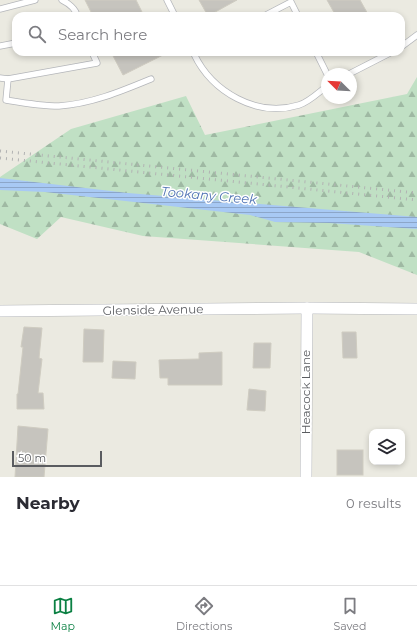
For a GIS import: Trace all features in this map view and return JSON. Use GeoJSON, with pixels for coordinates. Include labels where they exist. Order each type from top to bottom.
{"type":"FeatureCollection","features":[{"type":"Feature","properties":{"kind":"street","name":"Glenside Avenue"},"geometry":{"type":"LineString","coordinates":[[0,311],[307,308],[417,309]]}},
{"type":"Feature","properties":{"kind":"street","name":"Heacock Lane"},"geometry":{"type":"LineString","coordinates":[[306,477],[307,308]]}},
{"type":"Feature","properties":{"kind":"lane"},"geometry":{"type":"LineString","coordinates":[[0,9],[35,0]]}},
{"type":"Feature","properties":{"kind":"lane"},"geometry":{"type":"LineString","coordinates":[[62,0],[67,2],[76,12]]}},
{"type":"Feature","properties":{"kind":"lane"},"geometry":{"type":"LineString","coordinates":[[167,0],[173,12]]}},
{"type":"Feature","properties":{"kind":"lane"},"geometry":{"type":"LineString","coordinates":[[272,12],[291,2],[296,12]]}},
{"type":"Feature","properties":{"kind":"lane"},"geometry":{"type":"LineString","coordinates":[[405,44],[417,35]]}},
{"type":"Feature","properties":{"kind":"lane"},"geometry":{"type":"LineString","coordinates":[[0,46],[12,44]]}},
{"type":"Feature","properties":{"kind":"lane"},"geometry":{"type":"LineString","coordinates":[[0,78],[8,78],[97,63],[94,56]]}},
{"type":"Feature","properties":{"kind":"lane"},"geometry":{"type":"LineString","coordinates":[[196,56],[201,68],[217,84],[235,98],[261,108],[281,108],[301,105],[321,90]]}},
{"type":"Feature","properties":{"kind":"lane"},"geometry":{"type":"LineString","coordinates":[[318,56],[324,68]]}},
{"type":"Feature","properties":{"kind":"lane"},"geometry":{"type":"LineString","coordinates":[[357,70],[384,56]]}},
{"type":"Feature","properties":{"kind":"lane"},"geometry":{"type":"LineString","coordinates":[[8,78],[6,100],[38,105],[60,106],[115,94],[151,79]]}},
{"type":"Feature","properties":{"kind":"green space"},"geometry":{"type":"Polygon","coordinates":[[[417,77],[417,275],[359,252],[143,236],[61,217],[37,239],[0,224],[0,177],[71,129],[186,96],[205,135],[407,94],[417,77]]]}},
{"type":"Feature","properties":{"kind":"water"},"geometry":{"type":"Polygon","coordinates":[[[0,178],[128,193],[417,217],[417,229],[329,223],[275,222],[250,215],[45,192],[0,190],[0,178]]]}},
{"type":"Feature","properties":{"kind":"building"},"geometry":{"type":"Polygon","coordinates":[[[85,0],[136,0],[142,12],[91,12],[85,0]]]}},
{"type":"Feature","properties":{"kind":"building"},"geometry":{"type":"Polygon","coordinates":[[[199,0],[237,0],[215,12],[206,12],[199,0]]]}},
{"type":"Feature","properties":{"kind":"building"},"geometry":{"type":"Polygon","coordinates":[[[327,0],[360,0],[367,12],[334,12],[327,0]]]}},
{"type":"Feature","properties":{"kind":"building"},"geometry":{"type":"Polygon","coordinates":[[[113,56],[161,56],[123,75],[113,56]]]}},
{"type":"Feature","properties":{"kind":"building"},"geometry":{"type":"Polygon","coordinates":[[[24,327],[42,328],[39,358],[42,359],[38,393],[43,393],[44,409],[17,409],[17,394],[23,347],[21,347],[24,327]]]}},
{"type":"Feature","properties":{"kind":"building"},"geometry":{"type":"Polygon","coordinates":[[[84,329],[104,330],[103,362],[83,362],[84,329]]]}},
{"type":"Feature","properties":{"kind":"building"},"geometry":{"type":"Polygon","coordinates":[[[342,332],[356,332],[357,358],[343,358],[342,332]]]}},
{"type":"Feature","properties":{"kind":"building"},"geometry":{"type":"Polygon","coordinates":[[[254,343],[271,343],[270,368],[253,368],[254,343]]]}},
{"type":"Feature","properties":{"kind":"building"},"geometry":{"type":"Polygon","coordinates":[[[222,352],[222,385],[168,385],[168,378],[160,378],[159,360],[199,359],[199,353],[222,352]]]}},
{"type":"Feature","properties":{"kind":"building"},"geometry":{"type":"Polygon","coordinates":[[[113,361],[136,362],[135,379],[112,378],[113,361]]]}},
{"type":"Feature","properties":{"kind":"building"},"geometry":{"type":"Polygon","coordinates":[[[249,389],[266,391],[265,411],[247,410],[249,389]]]}},
{"type":"Feature","properties":{"kind":"building"},"geometry":{"type":"Polygon","coordinates":[[[18,426],[48,429],[44,477],[15,477],[18,426]]]}},
{"type":"Feature","properties":{"kind":"building"},"geometry":{"type":"Polygon","coordinates":[[[337,450],[363,450],[363,475],[337,475],[337,450]]]}},
{"type":"Feature","properties":{"kind":"railway"},"geometry":{"type":"LineString","coordinates":[[0,151],[417,193]]}},
{"type":"Feature","properties":{"kind":"railway"},"geometry":{"type":"LineString","coordinates":[[0,158],[417,200]]}},
{"type":"Feature","properties":{"kind":"water label","name":"Tookany Creek"},"geometry":{"type":"Point","coordinates":[209,195]}}]}
